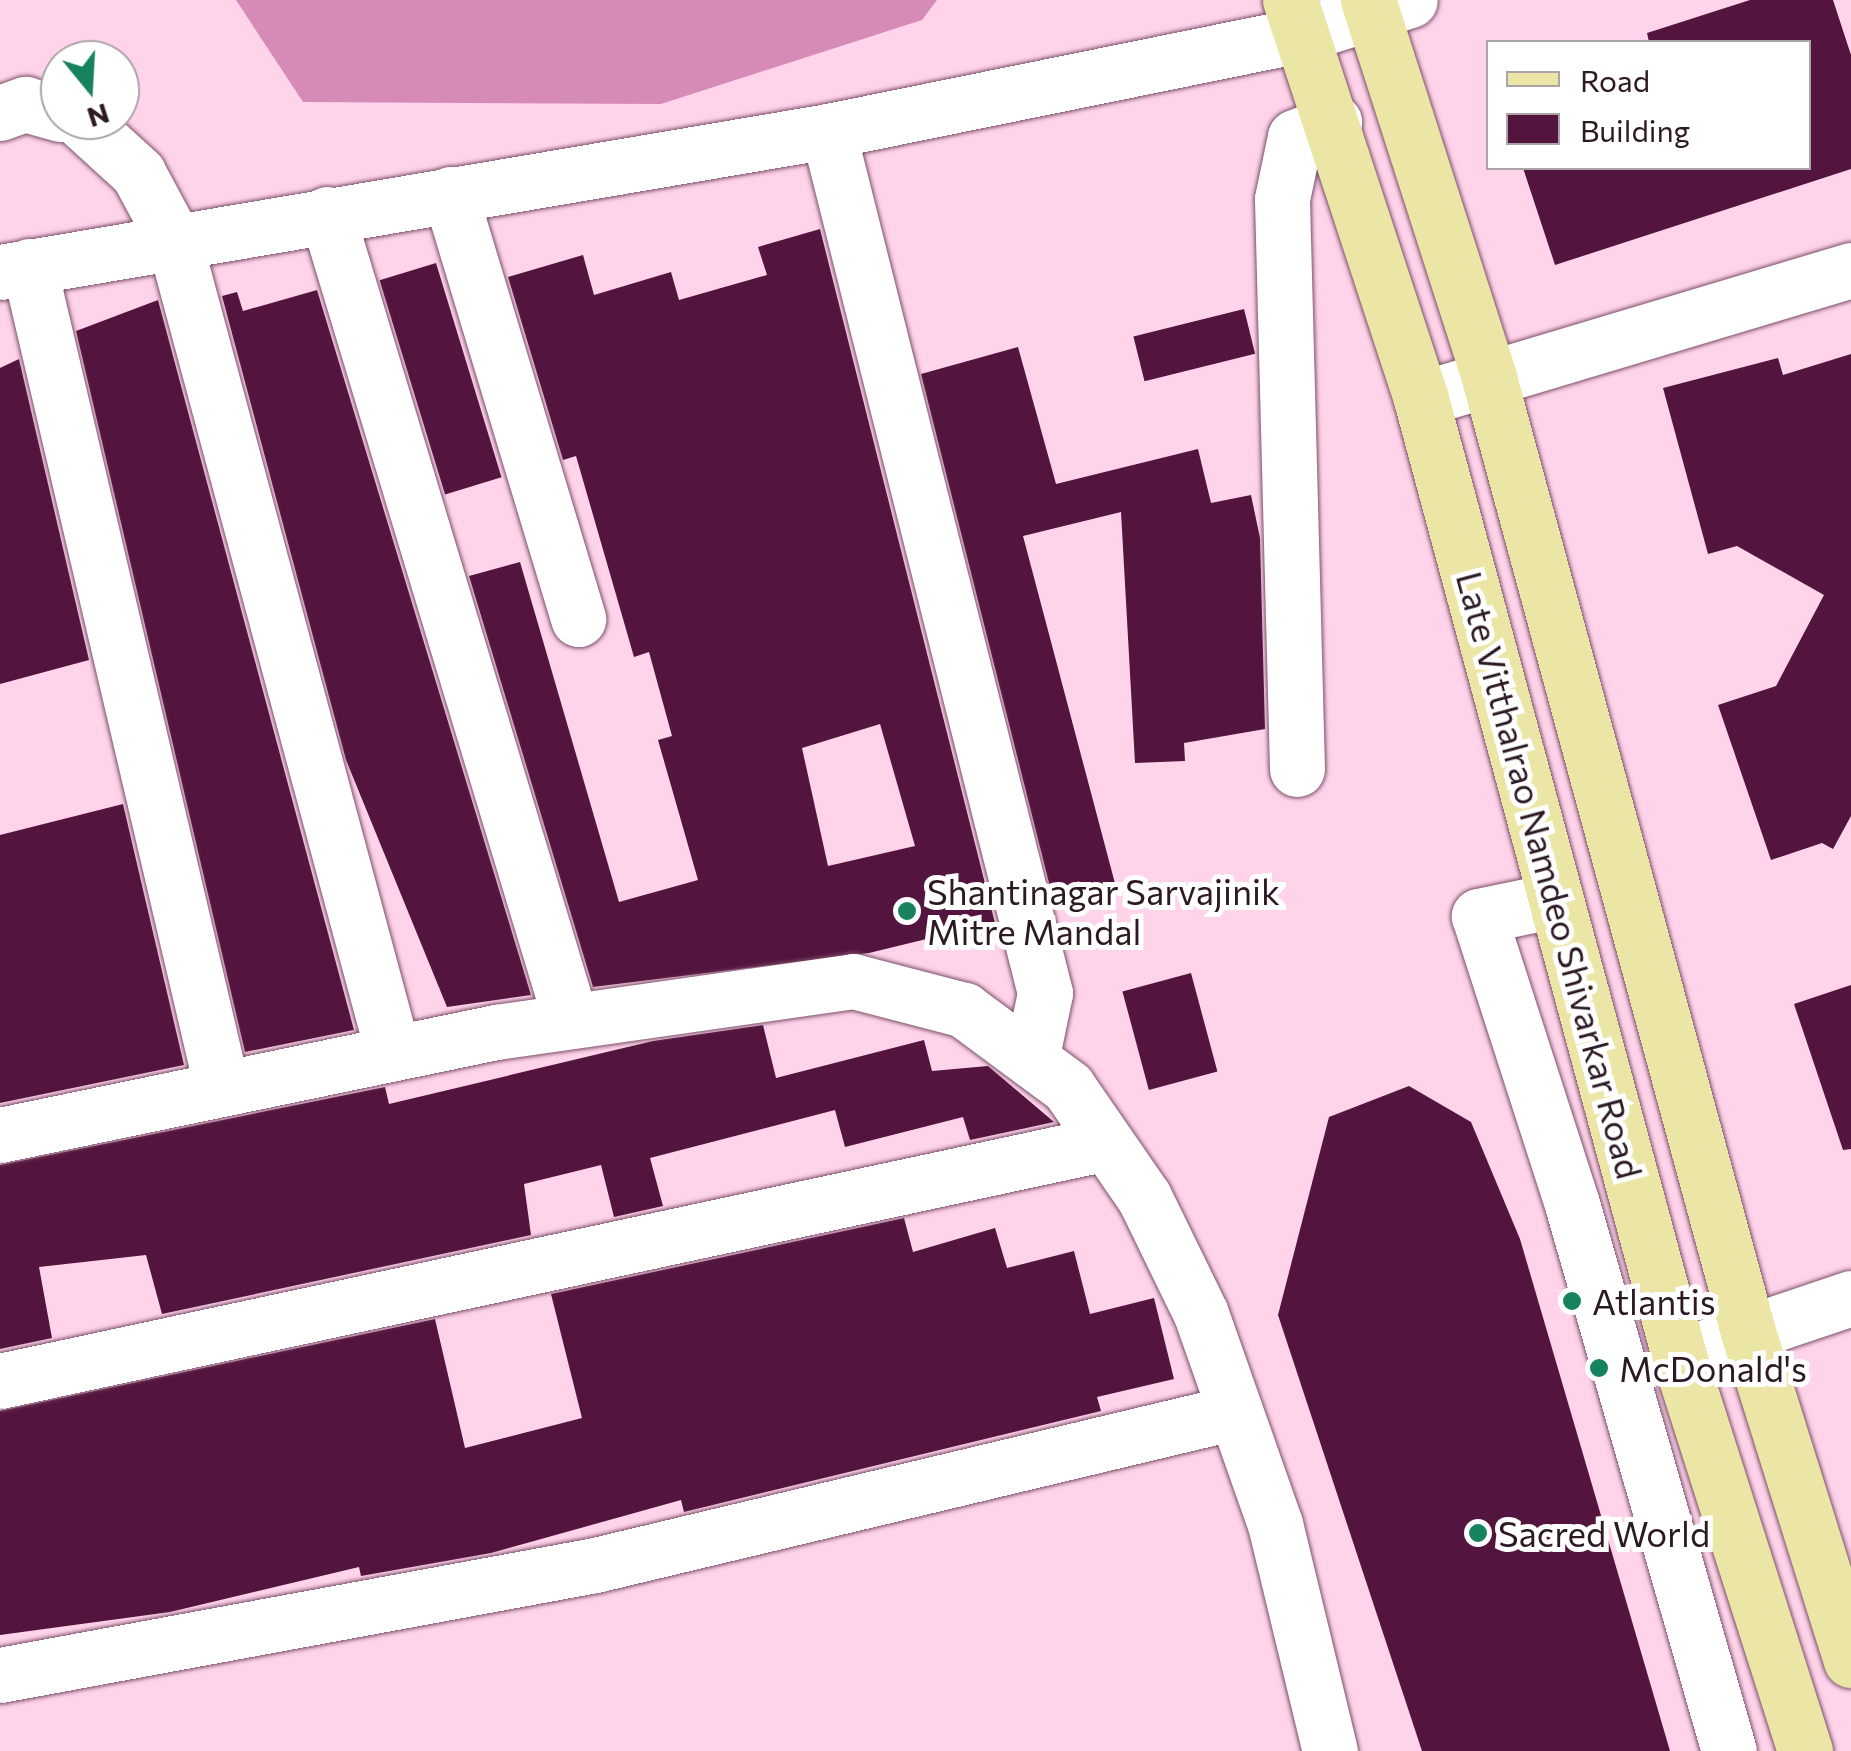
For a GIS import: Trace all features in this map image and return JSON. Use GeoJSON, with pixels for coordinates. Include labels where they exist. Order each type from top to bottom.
{"type":"FeatureCollection","features":[{"type":"Feature","properties":{"kind":"main road","name":"Late Vitthalrao Namdeo Shivarkar Road"},"geometry":{"type":"LineString","coordinates":[[1383,4],[1489,378],[1748,1332],[1851,1660]]}},
{"type":"Feature","properties":{"kind":"main road","name":"Late Vitthalrao Namdeo Shivarkar Road"},"geometry":{"type":"LineString","coordinates":[[1297,17],[1421,399],[1679,1356],[1805,1751]]}},
{"type":"Feature","properties":{"kind":"street"},"geometry":{"type":"LineString","coordinates":[[222,1089],[14,269],[828,131],[1297,17],[1383,4]]}},
{"type":"Feature","properties":{"kind":"street"},"geometry":{"type":"LineString","coordinates":[[0,112],[25,104],[40,108]]}},
{"type":"Feature","properties":{"kind":"street"},"geometry":{"type":"LineString","coordinates":[[1297,770],[1282,199],[1295,137],[1334,122]]}},
{"type":"Feature","properties":{"kind":"street"},"geometry":{"type":"LineString","coordinates":[[828,131],[1044,993],[1031,1060]]}},
{"type":"Feature","properties":{"kind":"street"},"geometry":{"type":"LineString","coordinates":[[101,140],[138,174],[174,240],[393,1054]]}},
{"type":"Feature","properties":{"kind":"street"},"geometry":{"type":"LineString","coordinates":[[450,194],[578,618]]}},
{"type":"Feature","properties":{"kind":"street"},"geometry":{"type":"LineString","coordinates":[[327,214],[571,1021]]}},
{"type":"Feature","properties":{"kind":"street"},"geometry":{"type":"LineString","coordinates":[[1421,399],[1851,270]]}},
{"type":"Feature","properties":{"kind":"street"},"geometry":{"type":"LineString","coordinates":[[1556,900],[1479,916],[1572,1204],[1729,1751]]}},
{"type":"Feature","properties":{"kind":"street"},"geometry":{"type":"LineString","coordinates":[[0,1135],[571,1021],[852,981],[964,1010],[1068,1086],[1106,1143],[1193,1297],[1274,1524],[1330,1751]]}},
{"type":"Feature","properties":{"kind":"street"},"geometry":{"type":"LineString","coordinates":[[0,1381],[1106,1143]]}},
{"type":"Feature","properties":{"kind":"street"},"geometry":{"type":"LineString","coordinates":[[1572,1204],[1634,1187]]}},
{"type":"Feature","properties":{"kind":"street"},"geometry":{"type":"LineString","coordinates":[[1679,1356],[1851,1298]]}},
{"type":"Feature","properties":{"kind":"street"},"geometry":{"type":"LineString","coordinates":[[0,1675],[595,1565],[1236,1412]]}},
{"type":"Feature","properties":{"kind":"shaded area"},"geometry":{"type":"Polygon","coordinates":[[[236,0],[937,0],[922,20],[661,104],[303,102],[236,0]]]}},
{"type":"Feature","properties":{"kind":"building"},"geometry":{"type":"Polygon","coordinates":[[[1750,0],[1833,0],[1851,55],[1851,169],[1555,265],[1524,170],[1811,170],[1811,40],[1649,40],[1647,33],[1750,0]]]}},
{"type":"Feature","properties":{"kind":"building"},"geometry":{"type":"Polygon","coordinates":[[[820,229],[998,935],[956,947],[951,933],[869,953],[593,987],[469,576],[520,562],[619,902],[698,880],[658,740],[672,736],[649,652],[634,657],[576,456],[563,460],[508,277],[583,255],[594,295],[671,272],[679,300],[767,275],[758,247],[820,229]],[[880,724],[802,748],[828,866],[915,846],[880,724]]]}},
{"type":"Feature","properties":{"kind":"building"},"geometry":{"type":"Polygon","coordinates":[[[436,263],[501,477],[445,494],[380,280],[436,263]]]}},
{"type":"Feature","properties":{"kind":"building"},"geometry":{"type":"Polygon","coordinates":[[[317,290],[531,995],[447,1007],[346,760],[222,296],[237,292],[243,311],[317,290]]]}},
{"type":"Feature","properties":{"kind":"building"},"geometry":{"type":"Polygon","coordinates":[[[158,300],[354,1030],[245,1052],[76,331],[158,300]]]}},
{"type":"Feature","properties":{"kind":"building"},"geometry":{"type":"Polygon","coordinates":[[[1244,309],[1255,354],[1145,381],[1133,337],[1244,309]]]}},
{"type":"Feature","properties":{"kind":"building"},"geometry":{"type":"Polygon","coordinates":[[[1018,347],[1056,484],[1198,449],[1211,503],[1251,495],[1260,538],[1265,729],[1184,743],[1185,761],[1135,763],[1121,512],[1023,536],[1117,891],[1055,907],[921,374],[1018,347]]]}},
{"type":"Feature","properties":{"kind":"building"},"geometry":{"type":"Polygon","coordinates":[[[1851,354],[1851,816],[1833,849],[1822,843],[1771,860],[1718,705],[1776,686],[1824,595],[1737,546],[1708,554],[1663,388],[1778,358],[1783,375],[1851,354]]]}},
{"type":"Feature","properties":{"kind":"building"},"geometry":{"type":"Polygon","coordinates":[[[19,359],[89,660],[0,684],[0,368],[19,359]]]}},
{"type":"Feature","properties":{"kind":"building"},"geometry":{"type":"Polygon","coordinates":[[[123,804],[184,1065],[0,1103],[0,835],[123,804]]]}},
{"type":"Feature","properties":{"kind":"building"},"geometry":{"type":"Polygon","coordinates":[[[1191,973],[1217,1072],[1149,1090],[1122,991],[1191,973]]]}},
{"type":"Feature","properties":{"kind":"building"},"geometry":{"type":"Polygon","coordinates":[[[1851,985],[1851,1149],[1843,1150],[1794,1004],[1851,985]]]}},
{"type":"Feature","properties":{"kind":"building"},"geometry":{"type":"Polygon","coordinates":[[[763,1025],[776,1078],[924,1040],[932,1071],[988,1066],[1054,1122],[970,1140],[963,1117],[845,1147],[835,1110],[650,1158],[663,1206],[614,1217],[601,1165],[524,1184],[531,1235],[162,1314],[146,1255],[39,1267],[52,1338],[0,1349],[0,1165],[385,1087],[389,1104],[653,1041],[763,1025]]]}},
{"type":"Feature","properties":{"kind":"building","name":"Sacred World"},"geometry":{"type":"Polygon","coordinates":[[[1409,1086],[1471,1122],[1520,1239],[1670,1751],[1422,1751],[1278,1315],[1329,1117],[1409,1086]]]}},
{"type":"Feature","properties":{"kind":"building"},"geometry":{"type":"Polygon","coordinates":[[[904,1218],[913,1252],[995,1228],[1007,1268],[1074,1251],[1090,1314],[1154,1298],[1174,1379],[1097,1397],[1101,1411],[684,1512],[681,1500],[491,1553],[361,1576],[359,1567],[170,1612],[0,1635],[0,1411],[435,1319],[465,1448],[582,1418],[551,1294],[904,1218]]]}},
{"type":"Feature","properties":{"kind":"place","name":"Shantinagar Sarvajinik Mitre Mandal"},"geometry":{"type":"Point","coordinates":[907,911]}},
{"type":"Feature","properties":{"kind":"place","name":"Atlantis"},"geometry":{"type":"Point","coordinates":[1572,1301]}},
{"type":"Feature","properties":{"kind":"place","name":"McDonald's"},"geometry":{"type":"Point","coordinates":[1599,1368]}},
{"type":"Feature","properties":{"kind":"place","name":"Sacred World"},"geometry":{"type":"Point","coordinates":[1478,1533]}}]}
